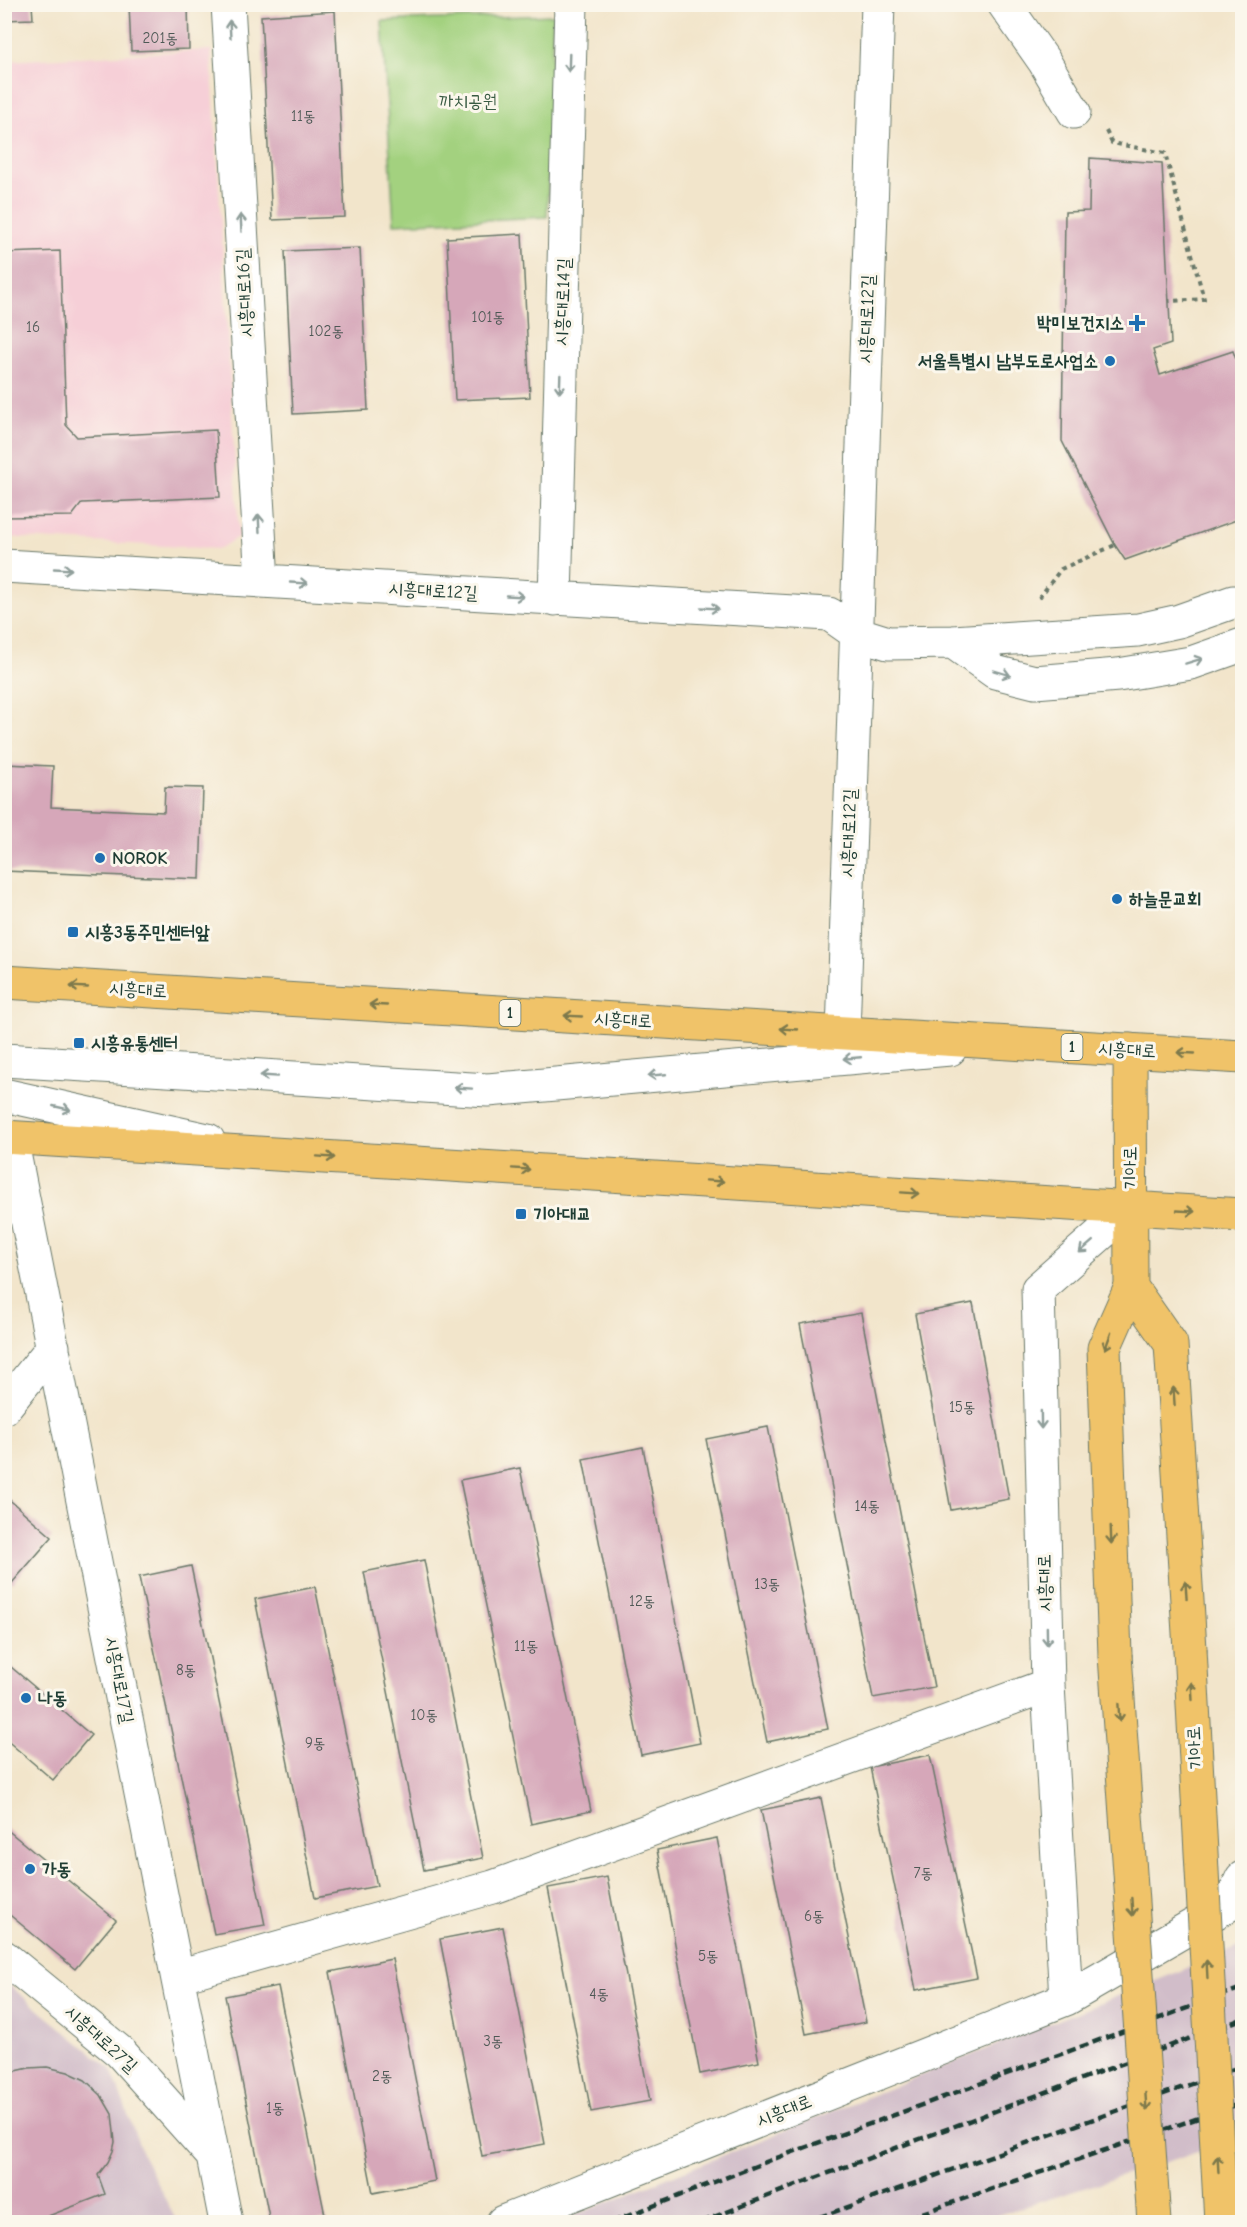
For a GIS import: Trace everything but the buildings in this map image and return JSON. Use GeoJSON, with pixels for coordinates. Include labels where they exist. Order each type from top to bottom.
{"type":"FeatureCollection","features":[{"type":"Feature","properties":{"kind":"main road","name":"시흥대로"},"geometry":{"type":"LineString","coordinates":[[4,982],[1242,1056]]}},
{"type":"Feature","properties":{"kind":"main road","name":"기아로"},"geometry":{"type":"LineString","coordinates":[[1130,1050],[1131,1287],[1104,1348],[1115,1654],[1154,2223]]}},
{"type":"Feature","properties":{"kind":"main road"},"geometry":{"type":"LineString","coordinates":[[8,1137],[1242,1215]]}},
{"type":"Feature","properties":{"kind":"main road","name":"기아로"},"geometry":{"type":"LineString","coordinates":[[1131,1287],[1171,1344],[1221,2223]]}},
{"type":"Feature","properties":{"kind":"street","name":"시흥대로16길"},"geometry":{"type":"LineString","coordinates":[[228,4],[262,581]]}},
{"type":"Feature","properties":{"kind":"street","name":"시흥대로14길"},"geometry":{"type":"LineString","coordinates":[[555,599],[571,4]]}},
{"type":"Feature","properties":{"kind":"street","name":"시흥대로12길"},"geometry":{"type":"LineString","coordinates":[[843,1033],[878,4]]}},
{"type":"Feature","properties":{"kind":"street"},"geometry":{"type":"LineString","coordinates":[[1004,4],[1044,61],[1068,101]]}},
{"type":"Feature","properties":{"kind":"street","name":"시흥대로12길"},"geometry":{"type":"LineString","coordinates":[[4,566],[829,615],[856,633],[888,643],[953,642],[1138,630],[1179,621],[1233,602]]}},
{"type":"Feature","properties":{"kind":"street"},"geometry":{"type":"LineString","coordinates":[[953,642],[995,672],[1035,682],[1118,675],[1191,663],[1242,645]]}},
{"type":"Feature","properties":{"kind":"street"},"geometry":{"type":"LineString","coordinates":[[4,1060],[488,1090],[1015,1043]]}},
{"type":"Feature","properties":{"kind":"street"},"geometry":{"type":"LineString","coordinates":[[4,1095],[268,1154]]}},
{"type":"Feature","properties":{"kind":"street","name":"시흥대로17길"},"geometry":{"type":"LineString","coordinates":[[8,1137],[53,1347],[178,1976],[213,2157],[220,2221]]}},
{"type":"Feature","properties":{"kind":"street","name":"시흥대로"},"geometry":{"type":"LineString","coordinates":[[1066,1998],[1048,1685],[1038,1290],[1130,1208]]}},
{"type":"Feature","properties":{"kind":"street"},"geometry":{"type":"LineString","coordinates":[[4,1408],[53,1347]]}},
{"type":"Feature","properties":{"kind":"street"},"geometry":{"type":"LineString","coordinates":[[178,1976],[493,1887],[1048,1685]]}},
{"type":"Feature","properties":{"kind":"street","name":"시흥대로"},"geometry":{"type":"LineString","coordinates":[[503,2223],[1066,1998],[1230,1904],[1242,1878]]}},
{"type":"Feature","properties":{"kind":"street","name":"시흥대로27길"},"geometry":{"type":"LineString","coordinates":[[4,1957],[120,2052],[213,2157]]}},
{"type":"Feature","properties":{"kind":"path"},"geometry":{"type":"LineString","coordinates":[[1068,101],[1092,100],[1112,143],[1166,153],[1204,299],[1169,301]]}},
{"type":"Feature","properties":{"kind":"path"},"geometry":{"type":"LineString","coordinates":[[1035,603],[1061,569],[1115,545]]}},
{"type":"Feature","properties":{"kind":"shaded area"},"geometry":{"type":"Polygon","coordinates":[[[211,50],[239,536],[219,549],[5,537],[5,61],[211,50]]]}},
{"type":"Feature","properties":{"kind":"shaded area"},"geometry":{"type":"Polygon","coordinates":[[[1242,1946],[1242,2138],[976,2222],[558,2222],[1242,1946]]]}},
{"type":"Feature","properties":{"kind":"shaded area"},"geometry":{"type":"Polygon","coordinates":[[[4,1981],[111,2069],[143,2156],[177,2222],[5,2222],[4,1981]]]}},
{"type":"Feature","properties":{"kind":"green space","name":"까치공원"},"geometry":{"type":"Polygon","coordinates":[[[553,15],[547,217],[394,224],[382,21],[553,15]]]}},
{"type":"Feature","properties":{"kind":"railway"},"geometry":{"type":"LineString","coordinates":[[612,2222],[771,2160],[1242,1988]]}},
{"type":"Feature","properties":{"kind":"railway"},"geometry":{"type":"LineString","coordinates":[[701,2222],[1242,2019]]}},
{"type":"Feature","properties":{"kind":"railway"},"geometry":{"type":"LineString","coordinates":[[806,2222],[1242,2066]]}},
{"type":"Feature","properties":{"kind":"railway"},"geometry":{"type":"LineString","coordinates":[[896,2222],[1242,2103]]}},
{"type":"Feature","properties":{"kind":"place","name":"박미보건지소"},"geometry":{"type":"Point","coordinates":[1137,323]}},
{"type":"Feature","properties":{"kind":"place","name":"서울특별시 남부도로사업소"},"geometry":{"type":"Point","coordinates":[1110,361]}},
{"type":"Feature","properties":{"kind":"place","name":"NOROK"},"geometry":{"type":"Point","coordinates":[100,858]}},
{"type":"Feature","properties":{"kind":"place","name":"하늘문교회"},"geometry":{"type":"Point","coordinates":[1117,899]}},
{"type":"Feature","properties":{"kind":"place","name":"시흥3동주민센터앞"},"geometry":{"type":"Point","coordinates":[73,932]}},
{"type":"Feature","properties":{"kind":"place","name":"시흥유통센터"},"geometry":{"type":"Point","coordinates":[79,1043]}},
{"type":"Feature","properties":{"kind":"place","name":"기아대교"},"geometry":{"type":"Point","coordinates":[521,1214]}},
{"type":"Feature","properties":{"kind":"place","name":"나동"},"geometry":{"type":"Point","coordinates":[26,1698]}},
{"type":"Feature","properties":{"kind":"place","name":"가동"},"geometry":{"type":"Point","coordinates":[30,1869]}}]}
